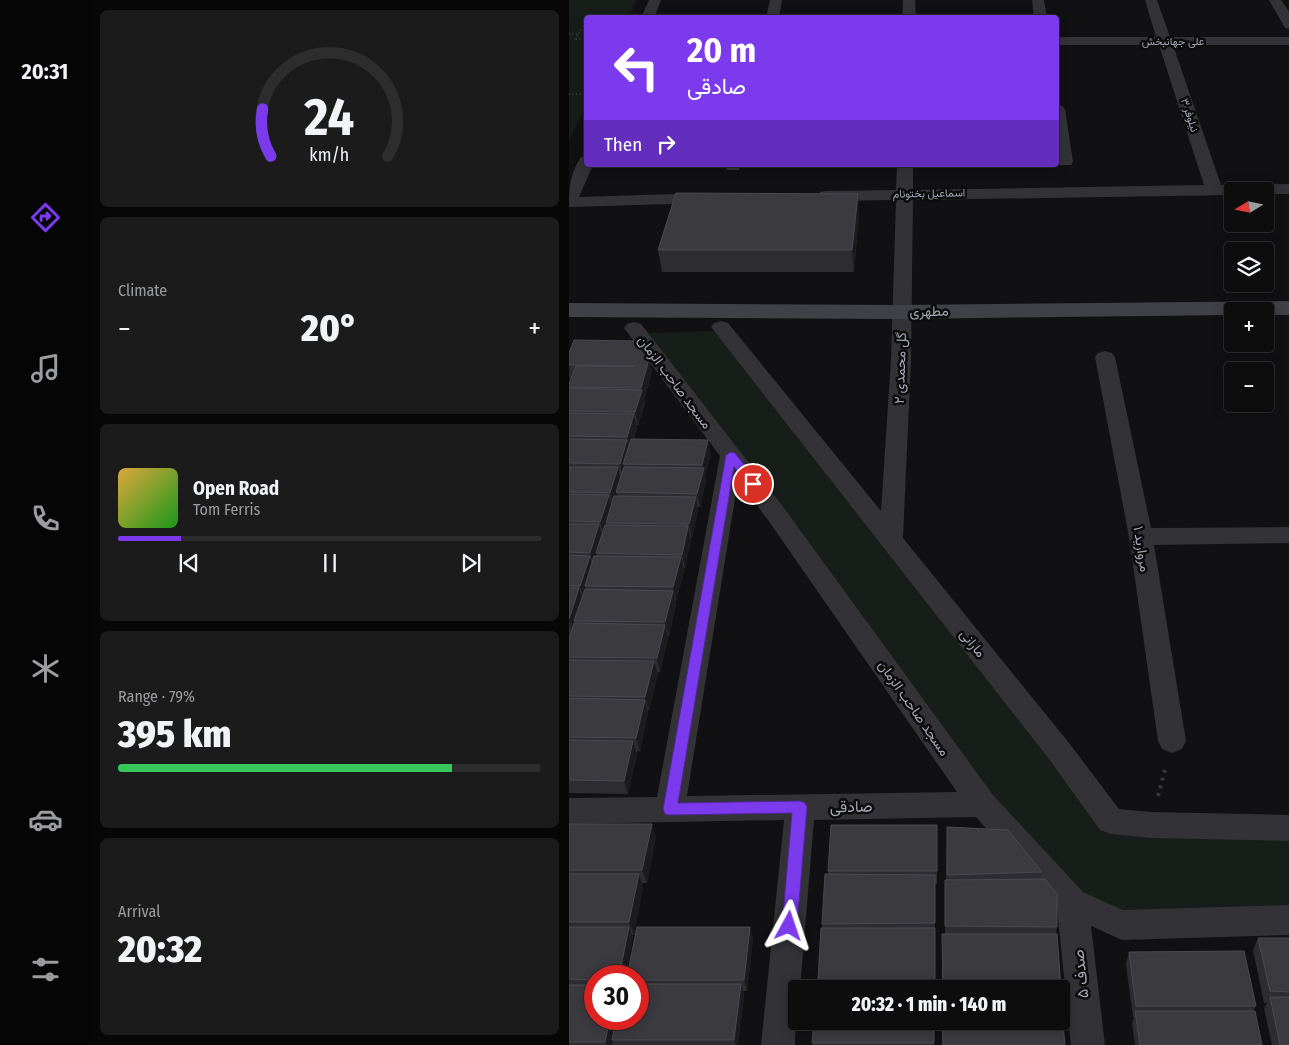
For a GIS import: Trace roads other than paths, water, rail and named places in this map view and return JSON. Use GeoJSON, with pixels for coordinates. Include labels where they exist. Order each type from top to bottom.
{"type":"FeatureCollection","features":[{"type":"Feature","properties":{"kind":"street"},"geometry":{"type":"LineString","coordinates":[[648,15],[655,0]]}},
{"type":"Feature","properties":{"kind":"street"},"geometry":{"type":"LineString","coordinates":[[773,15],[776,0]]}},
{"type":"Feature","properties":{"kind":"street"},"geometry":{"type":"LineString","coordinates":[[909,0],[909,15]]}},
{"type":"Feature","properties":{"kind":"street"},"geometry":{"type":"LineString","coordinates":[[1038,0],[1040,15]]}},
{"type":"Feature","properties":{"kind":"street","name":"نیلوفر ۳"},"geometry":{"type":"LineString","coordinates":[[1151,0],[1214,190]]}},
{"type":"Feature","properties":{"kind":"street"},"geometry":{"type":"LineString","coordinates":[[1275,0],[1289,25]]}},
{"type":"Feature","properties":{"kind":"street","name":"علی جهانبخش"},"geometry":{"type":"LineString","coordinates":[[1059,41],[1289,41]]}},
{"type":"Feature","properties":{"kind":"street"},"geometry":{"type":"LineString","coordinates":[[1059,122],[1065,162]]}},
{"type":"Feature","properties":{"kind":"street"},"geometry":{"type":"LineString","coordinates":[[584,167],[569,201],[717,198]]}},
{"type":"Feature","properties":{"kind":"street","name":"گل محمدی ۲"},"geometry":{"type":"LineString","coordinates":[[891,542],[902,319],[905,167]]}},
{"type":"Feature","properties":{"kind":"street","name":"اسماعیل بختونام"},"geometry":{"type":"LineString","coordinates":[[806,196],[1289,189]]}},
{"type":"Feature","properties":{"kind":"street","name":"مطهری"},"geometry":{"type":"LineString","coordinates":[[569,328],[721,327],[902,319],[1289,308]]}},
{"type":"Feature","properties":{"kind":"street","name":"مطهری"},"geometry":{"type":"LineString","coordinates":[[569,310],[1224,325]]}},
{"type":"Feature","properties":{"kind":"street"},"geometry":{"type":"LineString","coordinates":[[1274,325],[1289,325]]}},
{"type":"Feature","properties":{"kind":"street","name":"مارانی"},"geometry":{"type":"LineString","coordinates":[[721,327],[1059,751],[1111,821],[1151,825],[1289,828]]}},
{"type":"Feature","properties":{"kind":"street","name":"مسجد صاحب الزمان"},"geometry":{"type":"LineString","coordinates":[[633,328],[776,514],[983,804],[1072,902],[1122,925],[1289,920]]}},
{"type":"Feature","properties":{"kind":"street","name":"مروارید ۱"},"geometry":{"type":"LineString","coordinates":[[1105,358],[1141,537],[1172,741]]}},
{"type":"Feature","properties":{"kind":"street"},"geometry":{"type":"LineString","coordinates":[[670,809],[731,455]]}},
{"type":"Feature","properties":{"kind":"street"},"geometry":{"type":"LineString","coordinates":[[1141,537],[1289,535]]}},
{"type":"Feature","properties":{"kind":"street","name":"صادقی"},"geometry":{"type":"LineString","coordinates":[[569,811],[983,804]]}},
{"type":"Feature","properties":{"kind":"street"},"geometry":{"type":"LineString","coordinates":[[778,1045],[800,807]]}},
{"type":"Feature","properties":{"kind":"street","name":"صدف ۵"},"geometry":{"type":"LineString","coordinates":[[1072,902],[1087,1045]]}}]}
